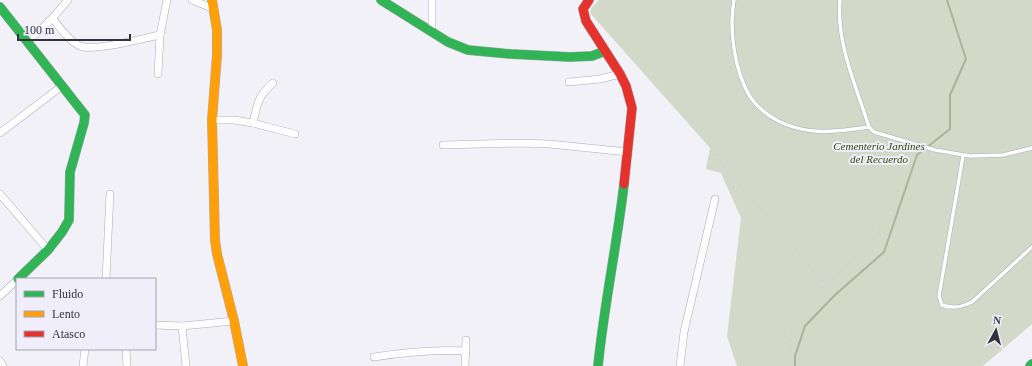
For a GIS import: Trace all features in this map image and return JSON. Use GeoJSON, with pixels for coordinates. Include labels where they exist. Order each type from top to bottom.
{"type":"FeatureCollection","features":[{"type":"Feature","properties":{"kind":"street"},"geometry":{"type":"LineString","coordinates":[[27,41],[42,30],[53,19],[68,0]]}},
{"type":"Feature","properties":{"kind":"street"},"geometry":{"type":"LineString","coordinates":[[158,74],[160,35],[167,0]]}},
{"type":"Feature","properties":{"kind":"street"},"geometry":{"type":"LineString","coordinates":[[192,0],[212,4],[217,30],[217,55],[212,120],[212,183],[215,240],[243,366]]}},
{"type":"Feature","properties":{"kind":"street"},"geometry":{"type":"LineString","coordinates":[[381,0],[458,47],[480,52],[570,57],[592,56],[605,51]]}},
{"type":"Feature","properties":{"kind":"street"},"geometry":{"type":"LineString","coordinates":[[430,31],[432,24],[432,0]]}},
{"type":"Feature","properties":{"kind":"street"},"geometry":{"type":"LineString","coordinates":[[589,0],[585,5],[584,14],[593,33],[620,74],[626,86],[632,108],[618,235],[601,336],[598,366]]}},
{"type":"Feature","properties":{"kind":"street"},"geometry":{"type":"LineString","coordinates":[[0,7],[85,115],[70,172],[69,220],[48,250],[19,278]]}},
{"type":"Feature","properties":{"kind":"street"},"geometry":{"type":"LineString","coordinates":[[53,19],[72,40],[85,47],[112,44],[160,35]]}},
{"type":"Feature","properties":{"kind":"street"},"geometry":{"type":"LineString","coordinates":[[569,82],[600,79],[620,74]]}},
{"type":"Feature","properties":{"kind":"street"},"geometry":{"type":"LineString","coordinates":[[253,123],[261,94],[273,83]]}},
{"type":"Feature","properties":{"kind":"street"},"geometry":{"type":"LineString","coordinates":[[0,133],[62,86]]}},
{"type":"Feature","properties":{"kind":"street"},"geometry":{"type":"LineString","coordinates":[[212,120],[234,120],[253,123],[294,134]]}},
{"type":"Feature","properties":{"kind":"street"},"geometry":{"type":"LineString","coordinates":[[443,145],[549,144],[628,152]]}},
{"type":"Feature","properties":{"kind":"street"},"geometry":{"type":"LineString","coordinates":[[0,194],[48,250]]}},
{"type":"Feature","properties":{"kind":"street"},"geometry":{"type":"LineString","coordinates":[[106,278],[110,194]]}},
{"type":"Feature","properties":{"kind":"street"},"geometry":{"type":"LineString","coordinates":[[680,366],[684,332],[715,199]]}},
{"type":"Feature","properties":{"kind":"street"},"geometry":{"type":"LineString","coordinates":[[0,296],[16,281]]}},
{"type":"Feature","properties":{"kind":"street"},"geometry":{"type":"LineString","coordinates":[[156,325],[182,326],[234,321]]}},
{"type":"Feature","properties":{"kind":"street"},"geometry":{"type":"LineString","coordinates":[[182,326],[186,366]]}},
{"type":"Feature","properties":{"kind":"street"},"geometry":{"type":"LineString","coordinates":[[465,366],[466,340]]}},
{"type":"Feature","properties":{"kind":"street"},"geometry":{"type":"LineString","coordinates":[[83,366],[85,350]]}},
{"type":"Feature","properties":{"kind":"street"},"geometry":{"type":"LineString","coordinates":[[126,350],[128,366]]}},
{"type":"Feature","properties":{"kind":"street"},"geometry":{"type":"LineString","coordinates":[[374,358],[418,351],[466,351]]}},
{"type":"Feature","properties":{"kind":"street"},"geometry":{"type":"LineString","coordinates":[[0,361],[3,366]]}},
{"type":"Feature","properties":{"kind":"lane"},"geometry":{"type":"LineString","coordinates":[[734,0],[731,18],[735,55],[743,83],[750,98],[762,111],[775,120],[804,130],[816,132],[869,127]]}},
{"type":"Feature","properties":{"kind":"lane"},"geometry":{"type":"LineString","coordinates":[[840,0],[841,34],[848,64],[869,127],[874,132],[935,150],[963,156],[1003,155],[1032,148]]}},
{"type":"Feature","properties":{"kind":"lane"},"geometry":{"type":"LineString","coordinates":[[963,156],[939,296],[942,305],[950,308],[961,307],[972,302],[1032,247]]}},
{"type":"Feature","properties":{"kind":"path"},"geometry":{"type":"LineString","coordinates":[[757,105],[722,136],[716,148],[717,159],[825,284]]}},
{"type":"Feature","properties":{"kind":"path"},"geometry":{"type":"LineString","coordinates":[[787,366],[793,323],[801,304],[869,245],[878,233],[896,172],[908,142]]}},
{"type":"Feature","properties":{"kind":"green space","name":"Cementerio Jardines del Recuerdo"},"geometry":{"type":"Polygon","coordinates":[[[599,0],[1032,0],[1032,324],[983,366],[737,366],[727,336],[741,218],[721,173],[706,169],[710,148],[590,13],[591,8],[599,0]]]}},
{"type":"Feature","properties":{"kind":"waterway"},"geometry":{"type":"LineString","coordinates":[[795,366],[795,356],[805,326],[835,295],[884,252],[917,155],[950,129],[950,95],[966,59],[947,0]]}},
{"type":"Feature","properties":{"kind":"traffic: fast"},"geometry":{"type":"LineString","coordinates":[[381,0],[448,42],[468,50],[570,57],[592,56],[605,51]]}},
{"type":"Feature","properties":{"kind":"traffic: fast"},"geometry":{"type":"LineString","coordinates":[[0,7],[85,115],[70,172],[69,220],[48,250],[19,278]]}},
{"type":"Feature","properties":{"kind":"traffic: fast"},"geometry":{"type":"LineString","coordinates":[[598,366],[624,184]]}},
{"type":"Feature","properties":{"kind":"traffic: slow"},"geometry":{"type":"LineString","coordinates":[[212,0],[217,30],[217,55],[212,120],[215,240],[243,366]]}},
{"type":"Feature","properties":{"kind":"traffic: jam"},"geometry":{"type":"LineString","coordinates":[[589,0],[583,9],[586,21],[620,74],[626,86],[632,108],[624,184]]}}]}
